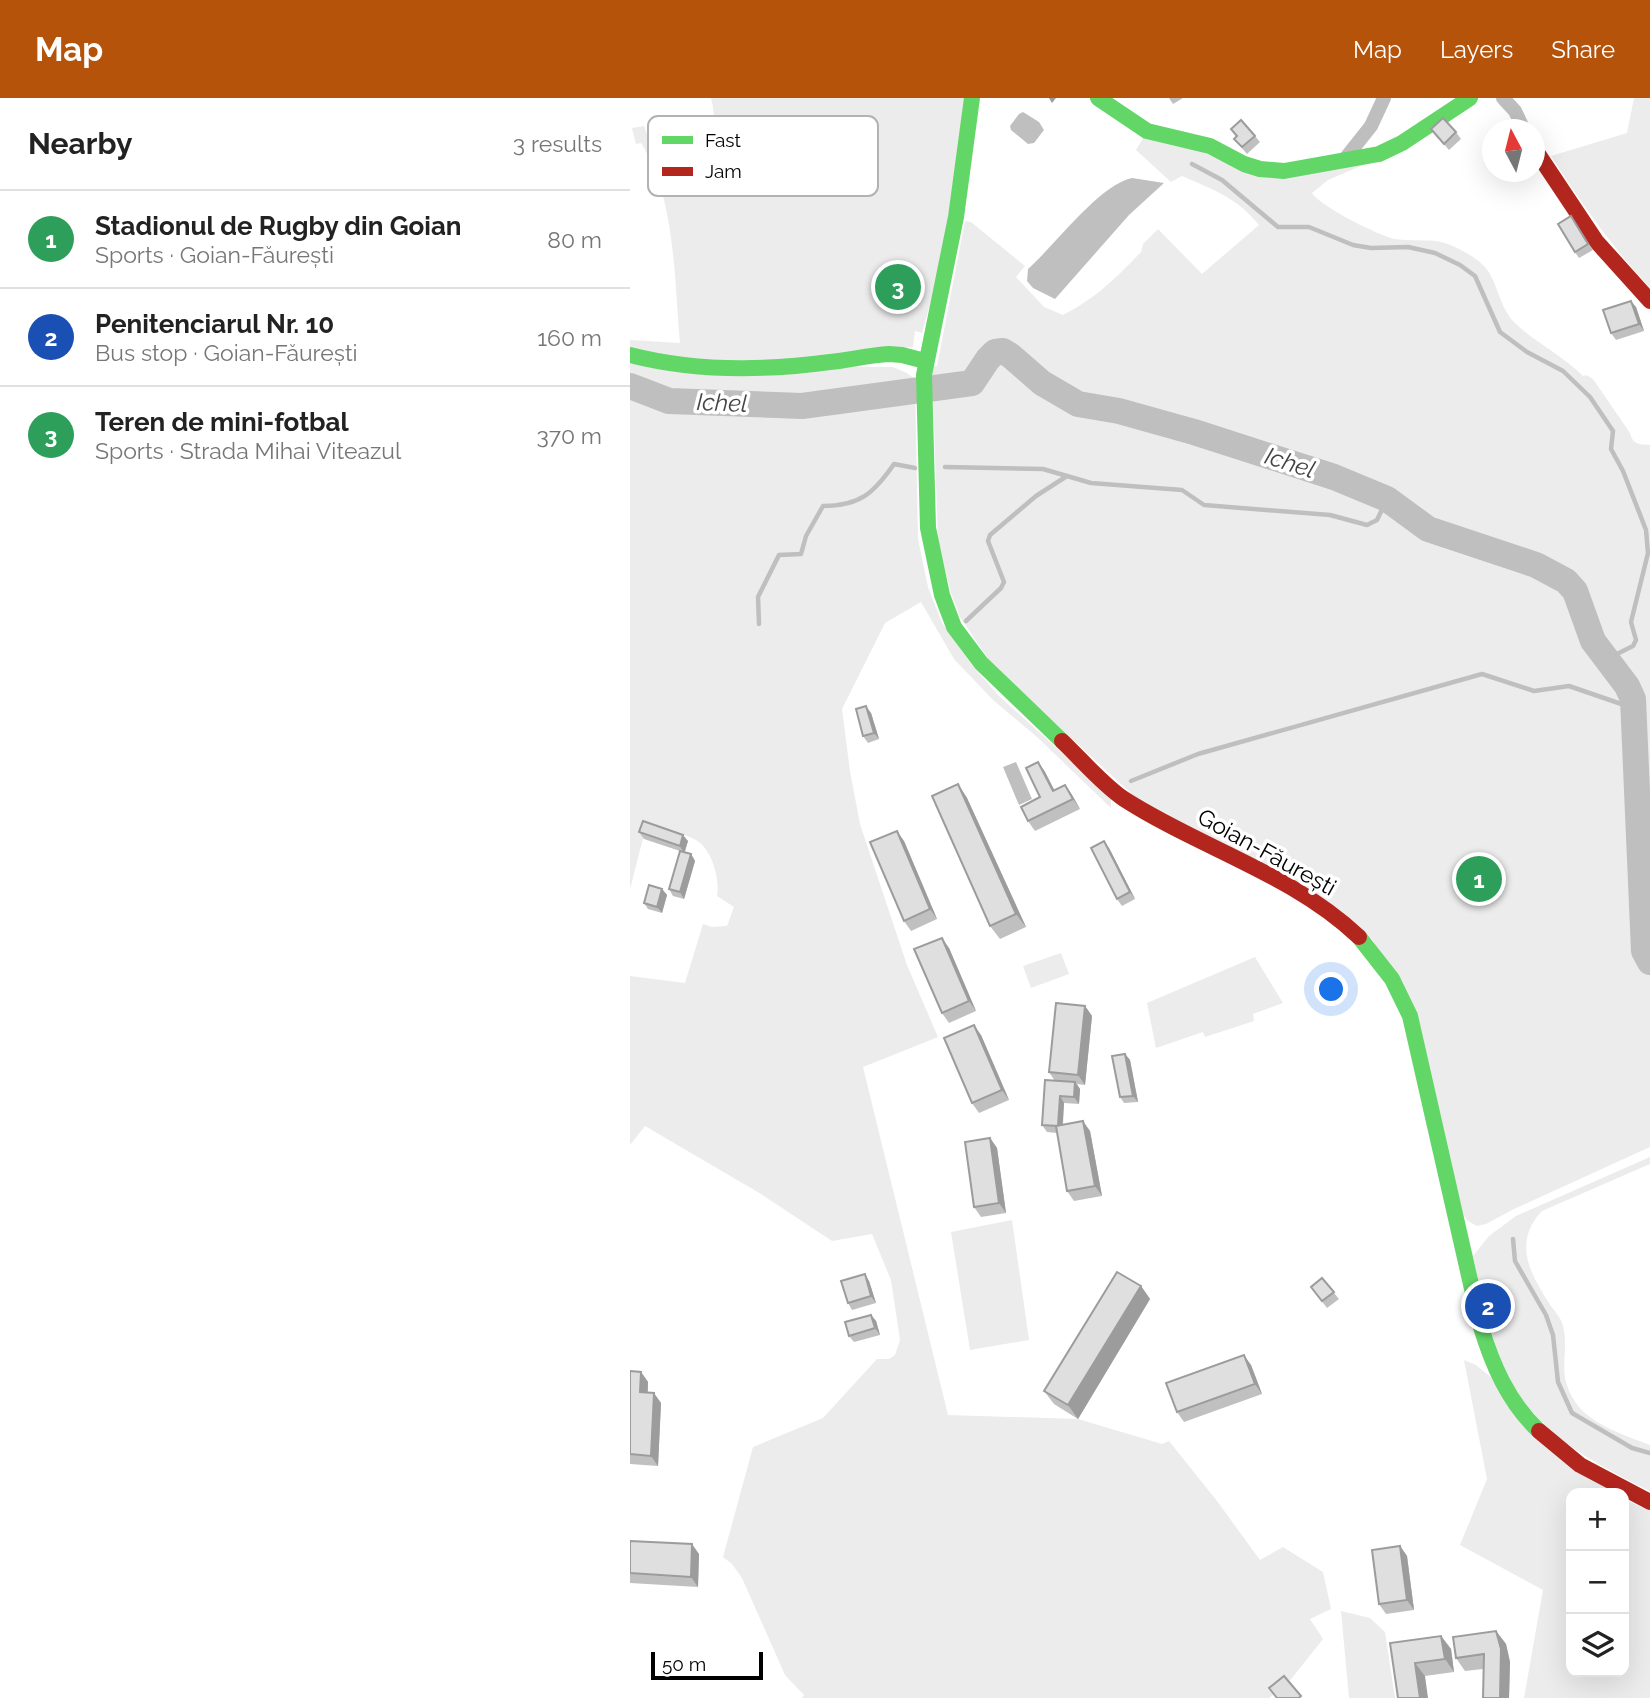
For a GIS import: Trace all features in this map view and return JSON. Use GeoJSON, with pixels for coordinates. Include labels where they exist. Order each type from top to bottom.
{"type":"FeatureCollection","features":[{"type":"Feature","properties":{"kind":"street","name":"Goian-Făurești"},"geometry":{"type":"LineString","coordinates":[[972,98],[949,252],[925,368],[928,527],[942,595],[954,626],[965,645],[981,663],[1121,797],[1156,818],[1309,897],[1341,920],[1367,945],[1392,979],[1410,1016],[1481,1324],[1505,1388],[1538,1432],[1565,1455],[1611,1485],[1650,1502]]}},
{"type":"Feature","properties":{"kind":"street"},"geometry":{"type":"LineString","coordinates":[[1098,98],[1147,131],[1210,146],[1244,164],[1260,169],[1284,171],[1379,154],[1402,143],[1469,98]]}},
{"type":"Feature","properties":{"kind":"street"},"geometry":{"type":"LineString","coordinates":[[1344,160],[1371,126],[1384,98]]}},
{"type":"Feature","properties":{"kind":"street"},"geometry":{"type":"LineString","coordinates":[[1503,98],[1519,119]]}},
{"type":"Feature","properties":{"kind":"street"},"geometry":{"type":"LineString","coordinates":[[1545,163],[1596,241],[1650,301]]}},
{"type":"Feature","properties":{"kind":"street"},"geometry":{"type":"LineString","coordinates":[[630,355],[682,365],[727,369],[828,363],[872,355],[900,354],[925,368]]}},
{"type":"Feature","properties":{"kind":"shaded area"},"geometry":{"type":"Polygon","coordinates":[[[711,98],[965,98],[942,261],[922,333],[915,331],[913,347],[775,361],[686,359],[630,348],[630,340],[680,343],[671,240],[663,196],[878,196],[878,116],[714,116],[711,98]]]}},
{"type":"Feature","properties":{"kind":"shaded area"},"geometry":{"type":"Polygon","coordinates":[[[1634,98],[1650,98],[1650,288],[1598,224],[1551,156],[1627,133],[1634,98]]]}},
{"type":"Feature","properties":{"kind":"shaded area"},"geometry":{"type":"Polygon","coordinates":[[[1023,112],[1039,122],[1044,130],[1034,143],[1028,144],[1011,130],[1010,126],[1023,112]]]}},
{"type":"Feature","properties":{"kind":"shaded area"},"geometry":{"type":"Polygon","coordinates":[[[644,126],[648,137],[648,157],[641,143],[636,144],[632,128],[644,126]]]}},
{"type":"Feature","properties":{"kind":"shaded area"},"geometry":{"type":"Polygon","coordinates":[[[1145,135],[1202,149],[1249,171],[1377,159],[1328,180],[1312,193],[1350,220],[1376,232],[1395,239],[1442,242],[1476,259],[1488,271],[1506,311],[1515,323],[1583,376],[1593,379],[1633,440],[1650,445],[1650,1147],[1486,1224],[1477,1226],[1468,1221],[1462,1213],[1432,1085],[1373,940],[1136,798],[993,666],[960,617],[951,593],[938,541],[932,366],[937,366],[965,221],[971,222],[1025,266],[1016,277],[1044,307],[1063,315],[1095,295],[1114,279],[1141,252],[1143,244],[1158,229],[1202,274],[1259,225],[1233,201],[1214,190],[1182,176],[1171,182],[1136,150],[1145,135]]]}},
{"type":"Feature","properties":{"kind":"shaded area"},"geometry":{"type":"Polygon","coordinates":[[[1132,178],[1164,183],[1129,215],[1055,299],[1033,288],[1027,281],[1028,269],[1092,203],[1119,183],[1132,178]]]}},
{"type":"Feature","properties":{"kind":"shaded area"},"geometry":{"type":"Polygon","coordinates":[[[630,364],[893,367],[915,379],[918,539],[928,587],[942,623],[971,664],[999,696],[1111,797],[1111,808],[1037,737],[993,700],[954,659],[921,602],[885,623],[842,709],[860,824],[907,965],[938,1037],[863,1067],[948,1415],[1078,1419],[1162,1444],[1169,1441],[1260,1560],[1283,1547],[1323,1572],[1331,1609],[1310,1619],[1323,1639],[1288,1683],[1269,1698],[802,1698],[804,1695],[785,1675],[742,1578],[723,1557],[753,1447],[823,1418],[877,1359],[889,1359],[895,1355],[900,1340],[891,1280],[872,1234],[832,1241],[761,1194],[645,1126],[630,1145],[630,976],[685,983],[703,924],[712,927],[727,926],[734,907],[717,896],[714,865],[702,844],[647,823],[630,889],[630,364]]]}},
{"type":"Feature","properties":{"kind":"shaded area"},"geometry":{"type":"Polygon","coordinates":[[[1016,762],[1032,799],[1019,805],[1003,767],[1016,762]]]}},
{"type":"Feature","properties":{"kind":"shaded area"},"geometry":{"type":"Polygon","coordinates":[[[1061,953],[1069,974],[1031,988],[1023,966],[1061,953]]]}},
{"type":"Feature","properties":{"kind":"shaded area"},"geometry":{"type":"Polygon","coordinates":[[[1255,957],[1283,1003],[1253,1014],[1254,1021],[1205,1037],[1203,1032],[1156,1048],[1147,1003],[1255,957]]]}},
{"type":"Feature","properties":{"kind":"shaded area"},"geometry":{"type":"Polygon","coordinates":[[[1650,1157],[1650,1164],[1542,1211],[1533,1223],[1526,1246],[1535,1280],[1563,1326],[1565,1373],[1570,1392],[1576,1403],[1591,1418],[1650,1445],[1650,1491],[1582,1454],[1550,1430],[1524,1402],[1498,1350],[1473,1256],[1489,1236],[1516,1216],[1650,1157]]]}},
{"type":"Feature","properties":{"kind":"shaded area"},"geometry":{"type":"Polygon","coordinates":[[[1012,1220],[1029,1340],[970,1350],[951,1232],[1012,1220]]]}},
{"type":"Feature","properties":{"kind":"shaded area"},"geometry":{"type":"Polygon","coordinates":[[[1464,1360],[1476,1365],[1492,1378],[1607,1488],[1566,1488],[1566,1677],[1629,1677],[1629,1501],[1650,1511],[1650,1698],[1524,1698],[1543,1590],[1460,1545],[1487,1479],[1464,1360]]]}},
{"type":"Feature","properties":{"kind":"shaded area"},"geometry":{"type":"Polygon","coordinates":[[[1341,1611],[1370,1618],[1385,1632],[1395,1698],[1349,1698],[1341,1611]]]}},
{"type":"Feature","properties":{"kind":"building"},"geometry":{"type":"Polygon","coordinates":[[[1443,118],[1456,132],[1444,144],[1431,129],[1443,118]]]}},
{"type":"Feature","properties":{"kind":"building"},"geometry":{"type":"Polygon","coordinates":[[[1241,120],[1255,136],[1242,147],[1234,139],[1237,136],[1231,129],[1241,120]]]}},
{"type":"Feature","properties":{"kind":"building"},"geometry":{"type":"Polygon","coordinates":[[[1571,216],[1588,244],[1575,252],[1558,224],[1571,216]]]}},
{"type":"Feature","properties":{"kind":"building"},"geometry":{"type":"Polygon","coordinates":[[[1631,301],[1639,324],[1611,333],[1603,310],[1631,301]]]}},
{"type":"Feature","properties":{"kind":"building"},"geometry":{"type":"Polygon","coordinates":[[[866,706],[874,733],[863,736],[856,709],[866,706]]]}},
{"type":"Feature","properties":{"kind":"building"},"geometry":{"type":"Polygon","coordinates":[[[1038,762],[1053,791],[1065,785],[1073,799],[1028,821],[1021,807],[1040,797],[1026,768],[1038,762]]]}},
{"type":"Feature","properties":{"kind":"building"},"geometry":{"type":"Polygon","coordinates":[[[958,784],[1016,914],[990,926],[932,796],[958,784]]]}},
{"type":"Feature","properties":{"kind":"building"},"geometry":{"type":"Polygon","coordinates":[[[643,821],[683,835],[680,846],[639,832],[643,821]]]}},
{"type":"Feature","properties":{"kind":"building"},"geometry":{"type":"Polygon","coordinates":[[[897,831],[930,909],[904,921],[870,842],[897,831]]]}},
{"type":"Feature","properties":{"kind":"building"},"geometry":{"type":"Polygon","coordinates":[[[1104,841],[1130,892],[1117,899],[1091,848],[1104,841]]]}},
{"type":"Feature","properties":{"kind":"building"},"geometry":{"type":"Polygon","coordinates":[[[680,851],[691,854],[680,892],[669,889],[680,851]]]}},
{"type":"Feature","properties":{"kind":"building"},"geometry":{"type":"Polygon","coordinates":[[[649,885],[662,889],[657,907],[644,903],[649,885]]]}},
{"type":"Feature","properties":{"kind":"building"},"geometry":{"type":"Polygon","coordinates":[[[942,938],[969,1001],[942,1013],[914,949],[942,938]]]}},
{"type":"Feature","properties":{"kind":"building"},"geometry":{"type":"Polygon","coordinates":[[[1056,1003],[1085,1006],[1078,1075],[1049,1072],[1056,1003]]]}},
{"type":"Feature","properties":{"kind":"building"},"geometry":{"type":"Polygon","coordinates":[[[974,1025],[1002,1090],[972,1103],[944,1038],[974,1025]]]}},
{"type":"Feature","properties":{"kind":"building"},"geometry":{"type":"Polygon","coordinates":[[[1125,1054],[1133,1096],[1120,1097],[1112,1056],[1125,1054]]]}},
{"type":"Feature","properties":{"kind":"building"},"geometry":{"type":"Polygon","coordinates":[[[1045,1080],[1075,1082],[1074,1097],[1060,1096],[1058,1126],[1042,1125],[1045,1080]]]}},
{"type":"Feature","properties":{"kind":"building"},"geometry":{"type":"Polygon","coordinates":[[[1083,1121],[1095,1186],[1067,1191],[1056,1126],[1083,1121]]]}},
{"type":"Feature","properties":{"kind":"building"},"geometry":{"type":"Polygon","coordinates":[[[990,1138],[999,1203],[974,1207],[965,1142],[990,1138]]]}},
{"type":"Feature","properties":{"kind":"building"},"geometry":{"type":"Polygon","coordinates":[[[1117,1272],[1141,1286],[1068,1405],[1044,1391],[1117,1272]]]}},
{"type":"Feature","properties":{"kind":"building"},"geometry":{"type":"Polygon","coordinates":[[[865,1274],[871,1296],[848,1303],[841,1281],[865,1274]]]}},
{"type":"Feature","properties":{"kind":"building"},"geometry":{"type":"Polygon","coordinates":[[[1322,1278],[1334,1292],[1322,1301],[1311,1287],[1322,1278]]]}},
{"type":"Feature","properties":{"kind":"building"},"geometry":{"type":"Polygon","coordinates":[[[871,1315],[875,1328],[849,1336],[845,1322],[871,1315]]]}},
{"type":"Feature","properties":{"kind":"building"},"geometry":{"type":"Polygon","coordinates":[[[1244,1355],[1255,1384],[1177,1412],[1166,1383],[1244,1355]]]}},
{"type":"Feature","properties":{"kind":"building"},"geometry":{"type":"Polygon","coordinates":[[[630,1371],[641,1372],[640,1392],[654,1393],[651,1456],[630,1454],[630,1371]]]}},
{"type":"Feature","properties":{"kind":"building"},"geometry":{"type":"Polygon","coordinates":[[[630,1541],[692,1544],[691,1577],[630,1573],[630,1541]]]}},
{"type":"Feature","properties":{"kind":"building"},"geometry":{"type":"Polygon","coordinates":[[[1400,1546],[1407,1600],[1379,1604],[1372,1550],[1400,1546]]]}},
{"type":"Feature","properties":{"kind":"building"},"geometry":{"type":"Polygon","coordinates":[[[1496,1631],[1501,1649],[1500,1698],[1483,1698],[1484,1654],[1456,1658],[1453,1637],[1496,1631]]]}},
{"type":"Feature","properties":{"kind":"building"},"geometry":{"type":"Polygon","coordinates":[[[1441,1636],[1445,1659],[1415,1663],[1420,1698],[1398,1698],[1390,1643],[1441,1636]]]}},
{"type":"Feature","properties":{"kind":"building"},"geometry":{"type":"Polygon","coordinates":[[[1284,1676],[1301,1696],[1299,1698],[1277,1698],[1269,1688],[1284,1676]]]}},
{"type":"Feature","properties":{"kind":"waterway"},"geometry":{"type":"LineString","coordinates":[[1192,164],[1222,180],[1278,227],[1309,227],[1353,245],[1371,248],[1408,247],[1435,253],[1460,265],[1475,276],[1500,332],[1527,352],[1563,371],[1590,397],[1613,431],[1611,449],[1623,471],[1646,530],[1648,553],[1631,622],[1636,640],[1633,646],[1607,659]]}},
{"type":"Feature","properties":{"kind":"waterway","name":"Ichel"},"geometry":{"type":"LineString","coordinates":[[630,386],[669,401],[802,406],[972,383],[988,359],[995,352],[1003,351],[1042,383],[1078,404],[1119,411],[1194,432],[1334,477],[1387,499],[1428,529],[1536,565],[1566,581],[1575,591],[1593,641],[1627,686],[1633,699],[1644,951],[1650,962]]}},
{"type":"Feature","properties":{"kind":"waterway"},"geometry":{"type":"LineString","coordinates":[[759,624],[758,597],[779,555],[801,554],[806,536],[823,506],[847,504],[865,496],[880,483],[894,464],[915,468]]}},
{"type":"Feature","properties":{"kind":"waterway"},"geometry":{"type":"LineString","coordinates":[[945,467],[1043,469],[1091,483],[1182,490],[1204,505],[1330,515],[1367,525],[1377,520],[1387,499]]}},
{"type":"Feature","properties":{"kind":"waterway"},"geometry":{"type":"LineString","coordinates":[[966,621],[1004,582],[988,541],[990,535],[1036,496],[1067,476]]}},
{"type":"Feature","properties":{"kind":"waterway"},"geometry":{"type":"LineString","coordinates":[[1131,781],[1198,754],[1482,674],[1534,691],[1569,686],[1633,708]]}},
{"type":"Feature","properties":{"kind":"waterway","name":"Ichel"},"geometry":{"type":"LineString","coordinates":[[1646,954],[1650,952]]}},
{"type":"Feature","properties":{"kind":"waterway"},"geometry":{"type":"LineString","coordinates":[[1513,1239],[1515,1261],[1546,1315],[1553,1335],[1558,1382],[1572,1413],[1632,1448],[1650,1453]]}},
{"type":"Feature","properties":{"kind":"traffic: fast"},"geometry":{"type":"LineString","coordinates":[[972,98],[956,217],[924,375],[928,528],[942,595],[954,627],[981,663],[1062,741]]}},
{"type":"Feature","properties":{"kind":"traffic: fast"},"geometry":{"type":"LineString","coordinates":[[1098,98],[1147,131],[1210,146],[1244,164],[1260,169],[1284,171],[1379,154],[1402,143],[1470,98]]}},
{"type":"Feature","properties":{"kind":"traffic: fast"},"geometry":{"type":"LineString","coordinates":[[630,355],[680,365],[730,368],[805,365],[889,354],[925,361]]}},
{"type":"Feature","properties":{"kind":"traffic: fast"},"geometry":{"type":"LineString","coordinates":[[1359,937],[1392,979],[1410,1016],[1480,1324],[1502,1382],[1518,1408],[1539,1431]]}},
{"type":"Feature","properties":{"kind":"traffic: jam"},"geometry":{"type":"LineString","coordinates":[[1545,164],[1596,241],[1650,301]]}},
{"type":"Feature","properties":{"kind":"traffic: jam"},"geometry":{"type":"LineString","coordinates":[[1062,741],[1124,799],[1305,896],[1359,937]]}},
{"type":"Feature","properties":{"kind":"traffic: jam"},"geometry":{"type":"LineString","coordinates":[[1539,1431],[1580,1465],[1650,1502]]}},
{"type":"Feature","properties":{"kind":"place","name":"Teren de mini-fotbal"},"geometry":{"type":"Point","coordinates":[898,287]}},
{"type":"Feature","properties":{"kind":"place","name":"Stadionul de Rugby din Goian"},"geometry":{"type":"Point","coordinates":[1479,879]}},
{"type":"Feature","properties":{"kind":"place","name":"Penitenciarul Nr. 10"},"geometry":{"type":"Point","coordinates":[1488,1306]}}]}
